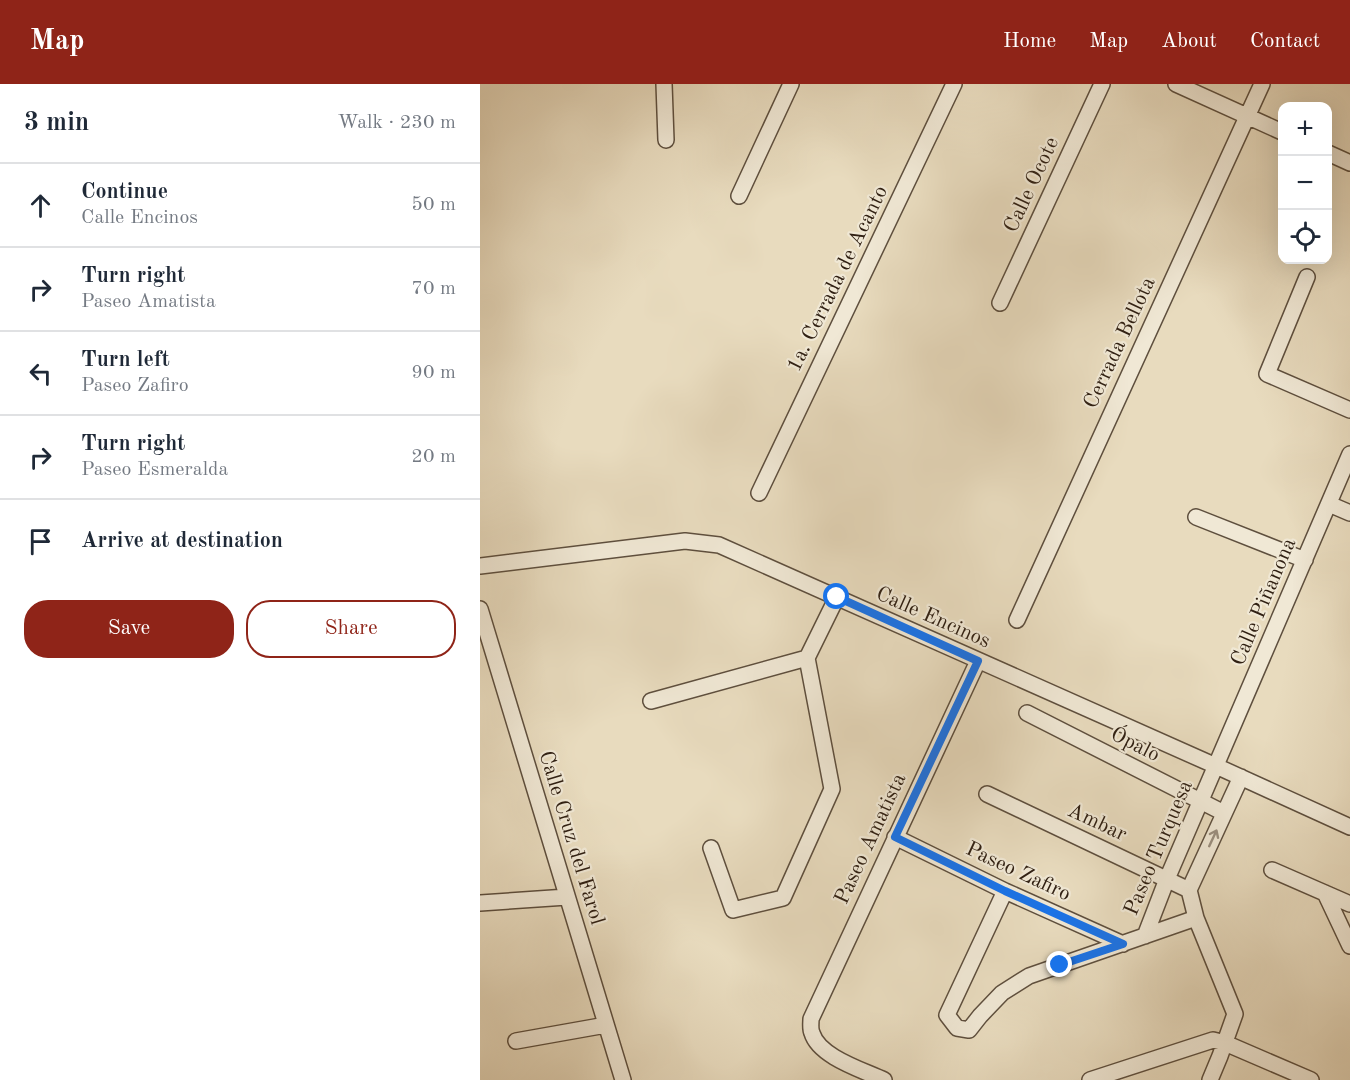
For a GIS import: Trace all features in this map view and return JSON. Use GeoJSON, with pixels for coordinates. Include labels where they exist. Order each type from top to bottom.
{"type":"FeatureCollection","features":[{"type":"Feature","properties":{"kind":"street"},"geometry":{"type":"LineString","coordinates":[[664,84],[666,140]]}},
{"type":"Feature","properties":{"kind":"street"},"geometry":{"type":"LineString","coordinates":[[740,196],[791,84]]}},
{"type":"Feature","properties":{"kind":"street","name":"1a. Cerrada de Acanto"},"geometry":{"type":"LineString","coordinates":[[759,492],[954,84]]}},
{"type":"Feature","properties":{"kind":"street","name":"Calle Ocote"},"geometry":{"type":"LineString","coordinates":[[1000,303],[1102,84]]}},
{"type":"Feature","properties":{"kind":"street"},"geometry":{"type":"LineString","coordinates":[[1176,84],[1278,130]]}},
{"type":"Feature","properties":{"kind":"street","name":"Cerrada Bellota"},"geometry":{"type":"LineString","coordinates":[[1017,620],[1262,84]]}},
{"type":"Feature","properties":{"kind":"street"},"geometry":{"type":"LineString","coordinates":[[1332,155],[1350,163]]}},
{"type":"Feature","properties":{"kind":"street"},"geometry":{"type":"LineString","coordinates":[[1307,277],[1267,374],[1350,410]]}},
{"type":"Feature","properties":{"kind":"street","name":"Calle Piñanona"},"geometry":{"type":"LineString","coordinates":[[1214,770],[1350,454]]}},
{"type":"Feature","properties":{"kind":"street"},"geometry":{"type":"LineString","coordinates":[[1329,504],[1350,513]]}},
{"type":"Feature","properties":{"kind":"street"},"geometry":{"type":"LineString","coordinates":[[1196,517],[1305,560]]}},
{"type":"Feature","properties":{"kind":"street","name":"Calle Encinos"},"geometry":{"type":"LineString","coordinates":[[480,566],[685,541],[719,545],[1214,770],[1241,777],[1350,827]]}},
{"type":"Feature","properties":{"kind":"street"},"geometry":{"type":"LineString","coordinates":[[711,848],[733,910],[783,898],[832,789],[807,658],[837,597]]}},
{"type":"Feature","properties":{"kind":"street","name":"Calle Cruz del Farol"},"geometry":{"type":"LineString","coordinates":[[480,609],[623,1080]]}},
{"type":"Feature","properties":{"kind":"street"},"geometry":{"type":"LineString","coordinates":[[651,701],[807,658]]}},
{"type":"Feature","properties":{"kind":"street","name":"Paseo Amatista"},"geometry":{"type":"LineString","coordinates":[[884,1080],[831,1056],[820,1047],[812,1034],[811,1019],[978,661]]}},
{"type":"Feature","properties":{"kind":"street","name":"Ópalo"},"geometry":{"type":"LineString","coordinates":[[1027,713],[1224,813]]}},
{"type":"Feature","properties":{"kind":"street","name":"Paseo Turquesa"},"geometry":{"type":"LineString","coordinates":[[1145,936],[1214,770]]}},
{"type":"Feature","properties":{"kind":"street"},"geometry":{"type":"LineString","coordinates":[[1210,1080],[1235,1014],[1196,918],[1189,890],[1241,777]]}},
{"type":"Feature","properties":{"kind":"street","name":"Ambar"},"geometry":{"type":"LineString","coordinates":[[987,794],[1189,890]]}},
{"type":"Feature","properties":{"kind":"street","name":"Paseo Zafiro"},"geometry":{"type":"LineString","coordinates":[[895,837],[1005,891],[1123,944]]}},
{"type":"Feature","properties":{"kind":"street"},"geometry":{"type":"LineString","coordinates":[[1272,870],[1350,904]]}},
{"type":"Feature","properties":{"kind":"street"},"geometry":{"type":"LineString","coordinates":[[1005,891],[947,1015],[957,1029],[969,1030],[1002,993],[1029,976],[1196,918]]}},
{"type":"Feature","properties":{"kind":"street"},"geometry":{"type":"LineString","coordinates":[[1325,893],[1350,946]]}},
{"type":"Feature","properties":{"kind":"street"},"geometry":{"type":"LineString","coordinates":[[480,903],[567,897]]}},
{"type":"Feature","properties":{"kind":"street"},"geometry":{"type":"LineString","coordinates":[[516,1041],[606,1025]]}},
{"type":"Feature","properties":{"kind":"street"},"geometry":{"type":"LineString","coordinates":[[1090,1080],[1213,1040],[1311,1080]]}},
{"type":"Feature","properties":{"kind":"route"},"geometry":{"type":"LineString","coordinates":[[837,597],[978,661],[895,837],[1005,891],[1123,944],[1060,965]]}}]}
